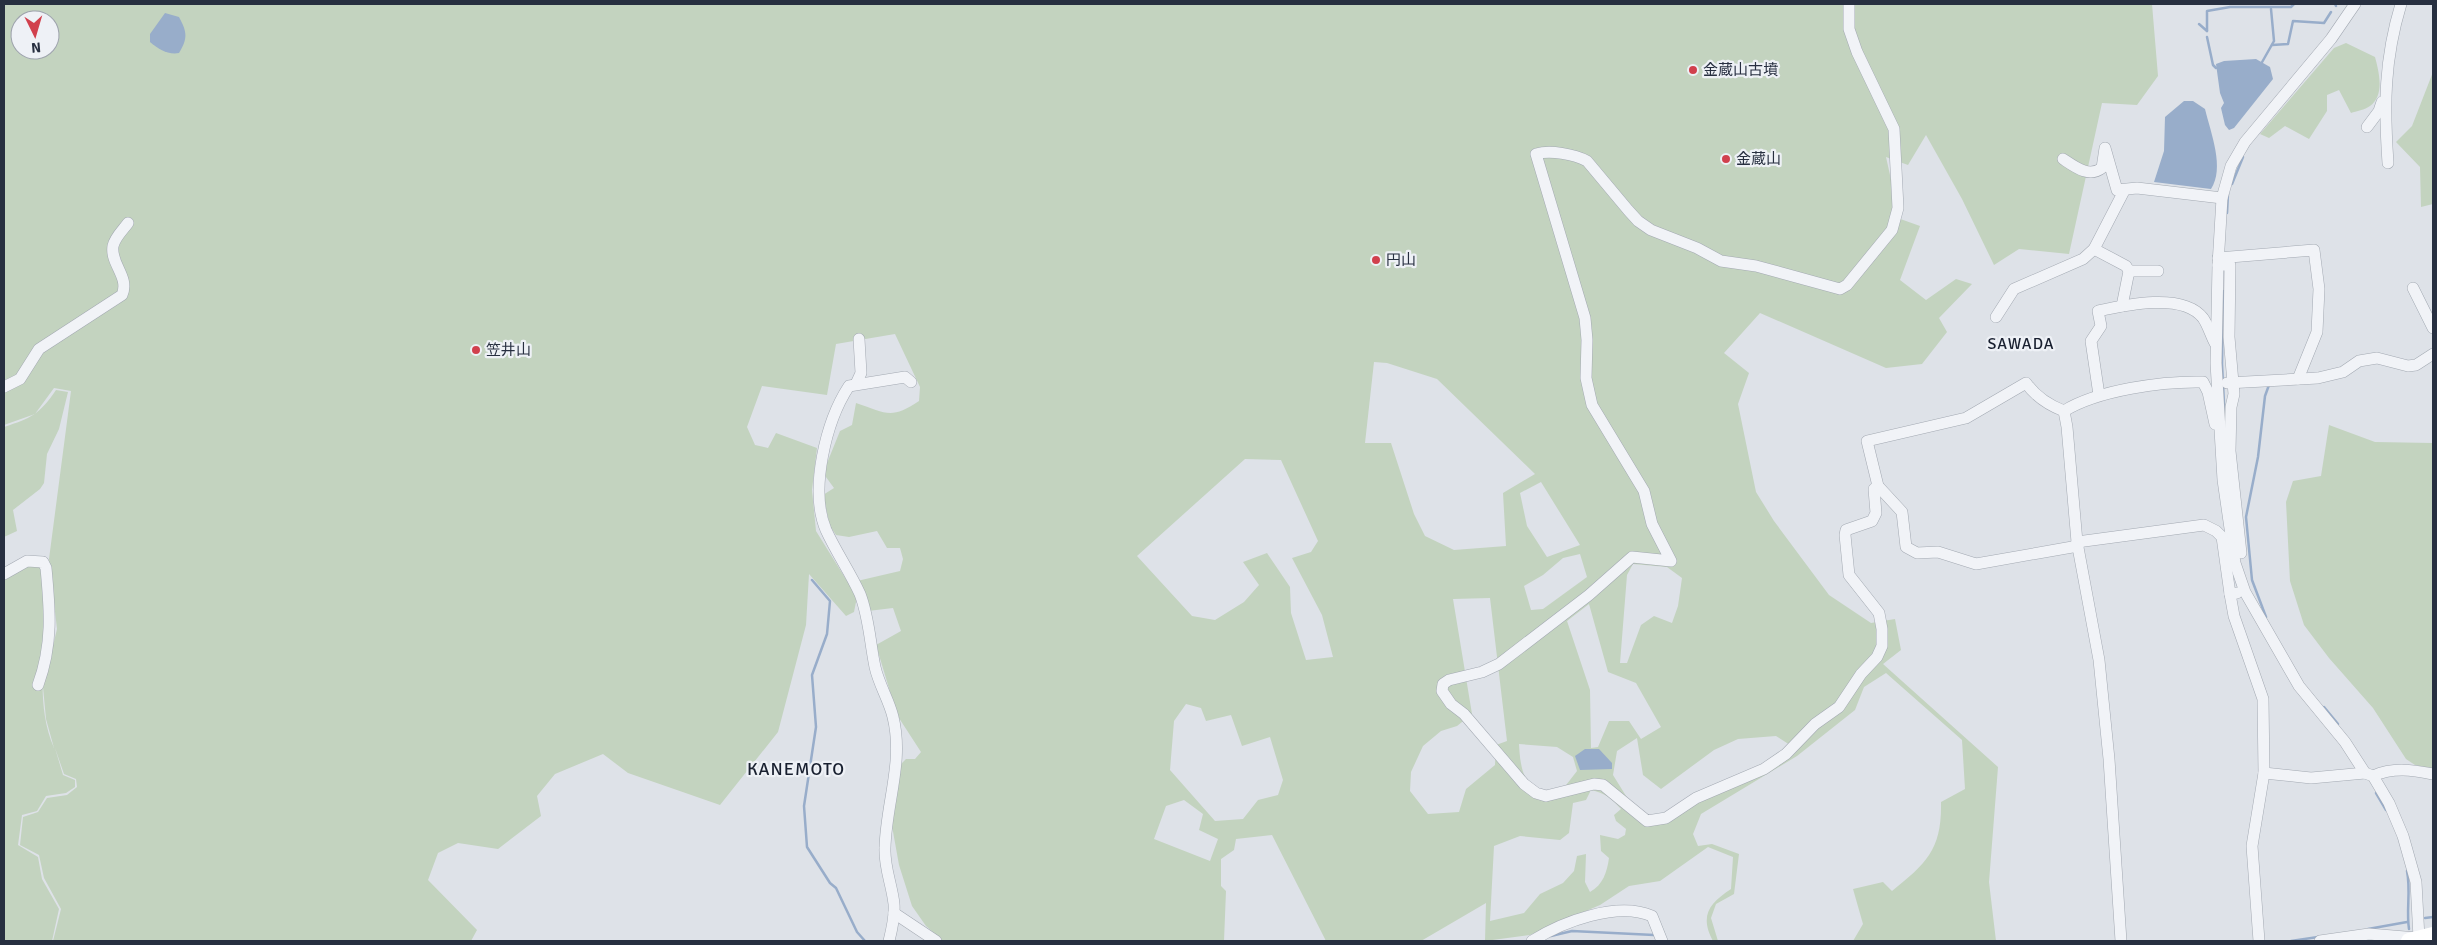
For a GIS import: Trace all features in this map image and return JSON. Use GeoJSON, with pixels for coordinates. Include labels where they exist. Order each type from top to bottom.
{"type":"FeatureCollection","features":[{"type":"Feature","properties":{"kind":"street"},"geometry":{"type":"LineString","coordinates":[[1849,4],[1849,29],[1857,52],[1894,129],[1898,208],[1892,230],[1846,285],[1840,289],[1712,258],[1697,248],[1650,230],[1638,221],[1587,161],[1570,156],[1542,152],[1536,154],[1586,318],[1586,378],[1592,405],[1641,485],[1652,524],[1671,561],[1632,557],[1589,595],[1498,664],[1482,672],[1449,680],[1443,684],[1442,691],[1451,704],[1464,714],[1524,784],[1536,792],[1546,796],[1594,784],[1603,786],[1647,821],[1666,818],[1696,798],[1764,769],[1786,754],[1815,724],[1839,706],[1861,674],[1877,658],[1882,646],[1882,629],[1879,613],[1849,574],[1845,535],[1846,530],[1872,521],[1876,513],[1874,489],[1878,486]]}},
{"type":"Feature","properties":{"kind":"street"},"geometry":{"type":"LineString","coordinates":[[2216,347],[2222,261],[2222,198],[2231,166],[2245,142],[2330,39],[2355,4]]}},
{"type":"Feature","properties":{"kind":"street"},"geometry":{"type":"LineString","coordinates":[[2367,127],[2379,111],[2384,93],[2388,56],[2401,4]]}},
{"type":"Feature","properties":{"kind":"street"},"geometry":{"type":"LineString","coordinates":[[2384,93],[2388,163]]}},
{"type":"Feature","properties":{"kind":"street"},"geometry":{"type":"LineString","coordinates":[[2063,159],[2085,172],[2096,172],[2102,168],[2105,148],[2117,190],[2124,191],[2136,188],[2222,198]]}},
{"type":"Feature","properties":{"kind":"street"},"geometry":{"type":"LineString","coordinates":[[1996,316],[2014,289],[2084,259],[2094,249],[2124,191]]}},
{"type":"Feature","properties":{"kind":"street"},"geometry":{"type":"LineString","coordinates":[[4,388],[20,379],[39,349],[122,295],[124,282],[114,261],[113,247],[117,237],[128,223]]}},
{"type":"Feature","properties":{"kind":"street"},"geometry":{"type":"LineString","coordinates":[[2094,249],[2126,266],[2129,271],[2122,306]]}},
{"type":"Feature","properties":{"kind":"street"},"geometry":{"type":"LineString","coordinates":[[2222,261],[2314,250],[2318,289],[2317,332],[2298,379]]}},
{"type":"Feature","properties":{"kind":"street"},"geometry":{"type":"LineString","coordinates":[[2222,261],[2230,265],[2229,337],[2222,441],[2223,480],[2235,563],[2245,592],[2299,686],[2345,742],[2389,803],[2403,836],[2416,882],[2420,938]]}},
{"type":"Feature","properties":{"kind":"street"},"geometry":{"type":"LineString","coordinates":[[2129,271],[2158,271]]}},
{"type":"Feature","properties":{"kind":"street"},"geometry":{"type":"LineString","coordinates":[[2413,288],[2433,328]]}},
{"type":"Feature","properties":{"kind":"street"},"geometry":{"type":"LineString","coordinates":[[2099,395],[2091,341],[2101,326],[2098,311],[2122,306],[2168,302],[2191,308],[2203,318],[2216,347],[2225,383],[2230,451],[2245,592]]}},
{"type":"Feature","properties":{"kind":"street"},"geometry":{"type":"LineString","coordinates":[[856,384],[861,373],[859,339]]}},
{"type":"Feature","properties":{"kind":"street"},"geometry":{"type":"LineString","coordinates":[[2225,383],[2332,376],[2343,372],[2359,361],[2377,358],[2408,366],[2416,365],[2433,354]]}},
{"type":"Feature","properties":{"kind":"street"},"geometry":{"type":"LineString","coordinates":[[889,941],[894,912],[885,850],[887,816],[898,762],[893,717],[876,669],[860,594],[825,528],[818,493],[818,479],[826,442],[837,407],[849,386],[905,377],[911,382]]}},
{"type":"Feature","properties":{"kind":"street"},"geometry":{"type":"LineString","coordinates":[[2222,441],[2217,434],[2208,392],[2202,382],[2177,381],[2099,395],[2064,411],[2045,402],[2033,393],[2026,383],[1966,418],[1867,441],[1878,486],[1902,512],[1906,547],[1917,553],[1938,552],[1976,564],[2078,544],[2204,525],[2216,530],[2222,537],[2234,616],[2263,699],[2264,773],[2252,846],[2258,941]]}},
{"type":"Feature","properties":{"kind":"street"},"geometry":{"type":"LineString","coordinates":[[2064,411],[2068,427],[2078,544],[2099,660],[2109,759],[2121,941]]}},
{"type":"Feature","properties":{"kind":"street"},"geometry":{"type":"LineString","coordinates":[[4,574],[27,561],[43,562],[46,568],[50,633],[38,685]]}},
{"type":"Feature","properties":{"kind":"street"},"geometry":{"type":"LineString","coordinates":[[2230,594],[2245,592]]}},
{"type":"Feature","properties":{"kind":"street"},"geometry":{"type":"LineString","coordinates":[[2264,773],[2318,778],[2408,769],[2433,774]]}},
{"type":"Feature","properties":{"kind":"street"},"geometry":{"type":"LineString","coordinates":[[1532,941],[1568,922],[1621,911],[1652,916],[1662,941]]}},
{"type":"Feature","properties":{"kind":"street"},"geometry":{"type":"LineString","coordinates":[[894,912],[936,941]]}},
{"type":"Feature","properties":{"kind":"street"},"geometry":{"type":"LineString","coordinates":[[2320,941],[2369,934],[2420,938],[2433,929]]}},
{"type":"Feature","properties":{"kind":"green space"},"geometry":{"type":"Polygon","coordinates":[[[4,4],[2152,4],[2158,76],[2137,105],[2102,103],[2069,254],[2019,249],[1994,265],[1962,199],[1926,135],[1908,165],[1886,157],[1892,184],[1892,216],[1920,226],[1900,280],[1926,300],[1956,279],[1972,284],[1939,318],[1947,332],[1922,364],[1886,368],[1760,313],[1724,353],[1749,373],[1738,404],[1756,492],[1774,521],[1829,595],[1871,623],[1895,619],[1901,650],[1883,664],[1998,767],[1989,882],[1996,941],[1853,941],[1863,924],[1853,889],[1883,882],[1892,891],[1915,872],[1930,854],[1935,843],[1939,832],[1941,802],[1965,789],[1962,740],[1886,673],[1864,687],[1855,710],[1797,756],[1701,814],[1693,834],[1698,846],[1712,844],[1739,854],[1734,894],[1716,904],[1711,918],[1718,941],[1713,941],[1707,924],[1707,917],[1709,910],[1717,899],[1731,889],[1733,857],[1708,847],[1660,881],[1629,886],[1600,905],[1530,935],[1485,941],[1486,903],[1421,941],[1326,941],[1272,835],[1236,839],[1234,850],[1221,859],[1221,886],[1226,891],[1224,941],[943,941],[926,926],[912,906],[899,865],[892,826],[901,764],[906,759],[915,759],[921,752],[897,715],[876,645],[901,631],[893,608],[868,611],[857,581],[900,571],[903,559],[900,548],[887,548],[877,531],[849,537],[836,535],[830,526],[823,495],[834,488],[823,473],[840,431],[852,425],[856,403],[882,412],[895,413],[919,401],[920,387],[895,334],[836,344],[827,395],[762,386],[747,427],[755,445],[768,448],[776,433],[817,448],[812,490],[816,531],[857,597],[854,612],[846,616],[809,574],[806,625],[778,732],[720,805],[628,773],[603,754],[555,774],[537,796],[541,816],[498,849],[458,843],[438,853],[428,880],[477,930],[471,941],[53,941],[61,909],[44,878],[39,855],[20,845],[23,817],[38,812],[47,798],[67,795],[77,787],[76,779],[64,774],[55,748],[63,775],[75,780],[75,787],[66,793],[46,796],[37,811],[22,815],[18,845],[38,857],[42,879],[59,909],[52,941],[4,941],[4,578],[23,566],[43,567],[47,605],[43,687],[57,629],[49,559],[71,391],[54,388],[35,414],[4,425],[4,4]],[[1374,362],[1365,443],[1391,443],[1414,514],[1425,536],[1454,550],[1506,546],[1503,493],[1535,474],[1437,379],[1387,363],[1374,362]],[[1245,459],[1137,556],[1192,616],[1215,620],[1244,602],[1259,585],[1243,562],[1267,553],[1290,587],[1291,613],[1306,660],[1333,657],[1322,615],[1292,558],[1311,552],[1318,541],[1281,460],[1245,459]],[[1541,482],[1520,493],[1527,526],[1547,557],[1580,545],[1541,482]],[[1580,554],[1563,558],[1543,575],[1524,586],[1531,610],[1543,609],[1587,577],[1580,554]],[[1633,564],[1627,575],[1620,663],[1627,663],[1641,625],[1654,616],[1672,623],[1678,606],[1682,578],[1667,567],[1633,564]],[[1490,598],[1453,599],[1472,714],[1457,726],[1441,731],[1423,746],[1411,772],[1410,791],[1428,814],[1459,812],[1466,789],[1495,765],[1496,745],[1507,741],[1490,598]],[[1589,604],[1567,621],[1590,690],[1591,748],[1598,747],[1609,721],[1629,721],[1641,739],[1661,727],[1636,683],[1608,672],[1589,604]],[[43,687],[43,697],[45,714],[48,731],[54,748],[46,719],[43,687]],[[1186,704],[1174,721],[1170,770],[1215,821],[1243,819],[1258,800],[1278,795],[1283,780],[1270,737],[1242,746],[1231,715],[1206,721],[1201,708],[1186,704]],[[1776,736],[1738,739],[1714,750],[1661,789],[1643,775],[1637,738],[1617,751],[1613,775],[1631,804],[1643,816],[1659,819],[1750,772],[1790,745],[1776,736]],[[1519,744],[1521,765],[1526,779],[1530,784],[1543,791],[1563,789],[1577,771],[1573,757],[1557,747],[1519,744]],[[1591,790],[1586,800],[1573,803],[1569,833],[1560,840],[1520,836],[1494,846],[1490,921],[1524,913],[1540,894],[1563,883],[1574,871],[1577,856],[1586,854],[1585,882],[1590,892],[1598,886],[1604,878],[1609,858],[1601,851],[1600,835],[1618,839],[1625,835],[1626,829],[1616,821],[1614,815],[1621,809],[1608,796],[1591,790]],[[1184,800],[1166,806],[1154,839],[1210,861],[1218,839],[1199,830],[1203,814],[1184,800]]]}},
{"type":"Feature","properties":{"kind":"green space"},"geometry":{"type":"Polygon","coordinates":[[[2346,43],[2375,57],[2380,83],[2378,96],[2375,101],[2368,107],[2351,113],[2339,90],[2327,95],[2327,111],[2309,139],[2285,126],[2269,138],[2260,134],[2334,48],[2346,43]]]}},
{"type":"Feature","properties":{"kind":"green space"},"geometry":{"type":"Polygon","coordinates":[[[2433,72],[2433,204],[2421,207],[2420,167],[2396,142],[2412,126],[2433,72]]]}},
{"type":"Feature","properties":{"kind":"green space"},"geometry":{"type":"Polygon","coordinates":[[[56,390],[68,392],[59,429],[47,454],[44,483],[40,489],[13,510],[17,531],[4,537],[4,427],[34,414],[56,390]]]}},
{"type":"Feature","properties":{"kind":"green space"},"geometry":{"type":"Polygon","coordinates":[[[2329,425],[2375,442],[2433,443],[2433,769],[2415,765],[2406,759],[2373,708],[2329,658],[2304,625],[2290,581],[2286,502],[2293,481],[2321,476],[2329,425]]]}},
{"type":"Feature","properties":{"kind":"water"},"geometry":{"type":"Polygon","coordinates":[[[165,13],[179,17],[184,27],[185,39],[179,53],[163,51],[150,42],[150,34],[165,13]]]}},
{"type":"Feature","properties":{"kind":"water"},"geometry":{"type":"Polygon","coordinates":[[[2256,59],[2270,67],[2273,79],[2234,128],[2229,130],[2225,125],[2221,108],[2224,103],[2220,93],[2216,64],[2224,61],[2256,59]]]}},
{"type":"Feature","properties":{"kind":"water"},"geometry":{"type":"Polygon","coordinates":[[[2184,101],[2193,101],[2205,109],[2217,161],[2215,181],[2211,189],[2154,182],[2164,151],[2165,117],[2184,101]]]}},
{"type":"Feature","properties":{"kind":"water"},"geometry":{"type":"Polygon","coordinates":[[[1585,749],[1599,749],[1612,763],[1612,769],[1580,770],[1575,756],[1585,749]]]}},
{"type":"Feature","properties":{"kind":"waterway"},"geometry":{"type":"LineString","coordinates":[[2207,31],[2207,11],[2230,7],[2291,7],[2294,4]]}},
{"type":"Feature","properties":{"kind":"waterway"},"geometry":{"type":"LineString","coordinates":[[2261,64],[2274,41],[2271,9]]}},
{"type":"Feature","properties":{"kind":"waterway"},"geometry":{"type":"LineString","coordinates":[[2272,45],[2288,44],[2293,21],[2324,23],[2331,12]]}},
{"type":"Feature","properties":{"kind":"waterway"},"geometry":{"type":"LineString","coordinates":[[2199,24],[2207,31]]}},
{"type":"Feature","properties":{"kind":"waterway"},"geometry":{"type":"LineString","coordinates":[[2207,37],[2213,65],[2216,68]]}},
{"type":"Feature","properties":{"kind":"waterway"},"geometry":{"type":"LineString","coordinates":[[2232,184],[2243,157]]}},
{"type":"Feature","properties":{"kind":"waterway"},"geometry":{"type":"LineString","coordinates":[[2227,213],[2228,194]]}},
{"type":"Feature","properties":{"kind":"waterway"},"geometry":{"type":"LineString","coordinates":[[2223,291],[2222,364],[2225,423]]}},
{"type":"Feature","properties":{"kind":"waterway"},"geometry":{"type":"LineString","coordinates":[[2266,617],[2252,580],[2246,517],[2258,457],[2265,396],[2269,385]]}},
{"type":"Feature","properties":{"kind":"waterway"},"geometry":{"type":"LineString","coordinates":[[812,580],[830,601],[827,634],[812,675],[816,727],[804,806],[807,847],[830,883],[836,888],[857,932],[865,941]]}},
{"type":"Feature","properties":{"kind":"waterway"},"geometry":{"type":"LineString","coordinates":[[2324,707],[2338,724]]}},
{"type":"Feature","properties":{"kind":"waterway"},"geometry":{"type":"LineString","coordinates":[[2376,793],[2386,810]]}},
{"type":"Feature","properties":{"kind":"waterway"},"geometry":{"type":"LineString","coordinates":[[2407,871],[2409,929]]}},
{"type":"Feature","properties":{"kind":"waterway"},"geometry":{"type":"LineString","coordinates":[[2425,918],[2433,917]]}},
{"type":"Feature","properties":{"kind":"waterway"},"geometry":{"type":"LineString","coordinates":[[2368,929],[2407,922]]}},
{"type":"Feature","properties":{"kind":"waterway"},"geometry":{"type":"LineString","coordinates":[[1551,936],[1572,931],[1654,935]]}},
{"type":"Feature","properties":{"kind":"waterway"},"geometry":{"type":"LineString","coordinates":[[2291,941],[2318,937]]}},
{"type":"Feature","properties":{"kind":"place","name":"金蔵山古墳"},"geometry":{"type":"Point","coordinates":[1693,70]}},
{"type":"Feature","properties":{"kind":"place","name":"金蔵山"},"geometry":{"type":"Point","coordinates":[1726,159]}},
{"type":"Feature","properties":{"kind":"place","name":"円山"},"geometry":{"type":"Point","coordinates":[1376,260]}},
{"type":"Feature","properties":{"kind":"place","name":"笠井山"},"geometry":{"type":"Point","coordinates":[476,350]}},
{"type":"Feature","properties":{"kind":"district","name":"SAWADA"},"geometry":{"type":"Point","coordinates":[2021,343]}},
{"type":"Feature","properties":{"kind":"district","name":"KANEMOTO"},"geometry":{"type":"Point","coordinates":[796,769]}}]}
